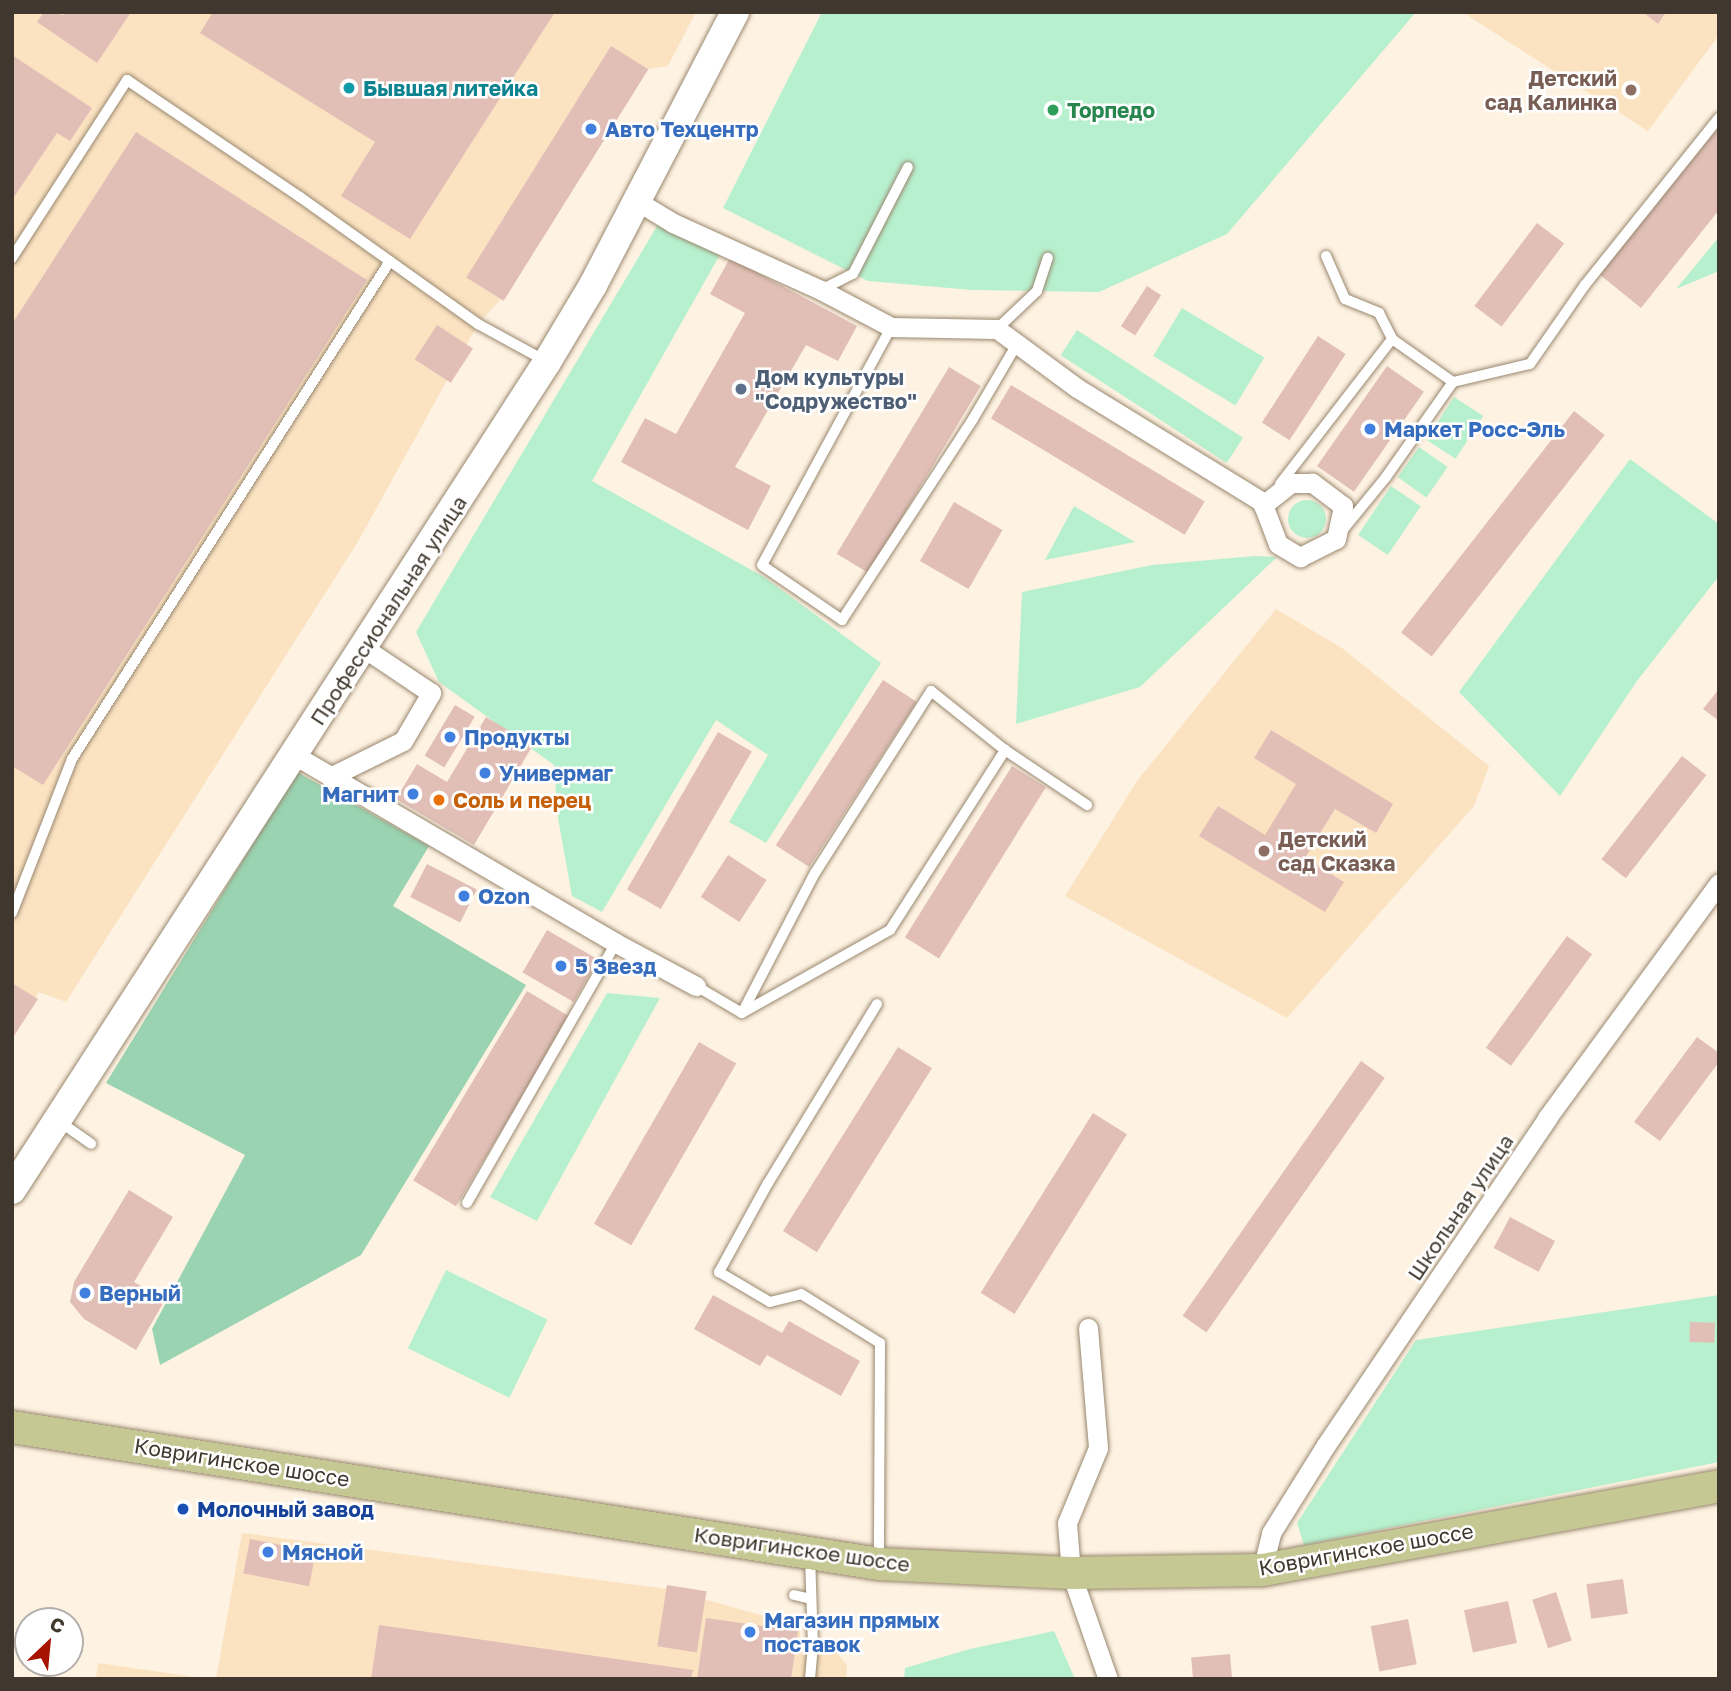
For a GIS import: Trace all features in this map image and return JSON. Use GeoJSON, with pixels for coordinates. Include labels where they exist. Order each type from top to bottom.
{"type":"FeatureCollection","features":[{"type":"Feature","properties":{"kind":"main road","name":"Профессиональная улица"},"geometry":{"type":"LineString","coordinates":[[12,1190],[296,756],[547,362],[593,285],[735,12]]}},
{"type":"Feature","properties":{"kind":"main road","name":"Ковригинское шоссе"},"geometry":{"type":"LineString","coordinates":[[12,1427],[880,1564],[1072,1573],[1262,1570],[1719,1486]]}},
{"type":"Feature","properties":{"kind":"street"},"geometry":{"type":"LineString","coordinates":[[636,201],[673,223],[821,290],[891,327],[997,329],[1077,388],[1263,505],[1278,544],[1300,557],[1336,539],[1343,506],[1312,484],[1291,483],[1263,505]]}},
{"type":"Feature","properties":{"kind":"street"},"geometry":{"type":"LineString","coordinates":[[330,777],[403,741],[431,693],[364,648]]}},
{"type":"Feature","properties":{"kind":"street"},"geometry":{"type":"LineString","coordinates":[[296,756],[617,943],[696,986]]}},
{"type":"Feature","properties":{"kind":"street","name":"Школьная улица"},"geometry":{"type":"LineString","coordinates":[[1262,1570],[1271,1533],[1325,1445],[1547,1118],[1719,883]]}},
{"type":"Feature","properties":{"kind":"street"},"geometry":{"type":"LineString","coordinates":[[1088,1328],[1097,1448],[1068,1523],[1072,1573],[1108,1679]]}},
{"type":"Feature","properties":{"kind":"lane"},"geometry":{"type":"LineString","coordinates":[[12,258],[127,80],[478,324],[547,362]]}},
{"type":"Feature","properties":{"kind":"lane"},"geometry":{"type":"LineString","coordinates":[[1336,539],[1386,477],[1453,382],[1530,365],[1585,285],[1719,118]]}},
{"type":"Feature","properties":{"kind":"lane"},"geometry":{"type":"LineString","coordinates":[[821,290],[853,274],[908,167]]}},
{"type":"Feature","properties":{"kind":"lane"},"geometry":{"type":"LineString","coordinates":[[1326,256],[1345,299],[1379,313],[1392,339],[1453,382]]}},
{"type":"Feature","properties":{"kind":"lane"},"geometry":{"type":"LineString","coordinates":[[997,329],[1037,291],[1048,258]]}},
{"type":"Feature","properties":{"kind":"lane"},"geometry":{"type":"LineString","coordinates":[[12,913],[72,759],[390,261]]}},
{"type":"Feature","properties":{"kind":"lane"},"geometry":{"type":"LineString","coordinates":[[891,327],[763,566],[842,620],[973,419],[1017,344]]}},
{"type":"Feature","properties":{"kind":"lane"},"geometry":{"type":"LineString","coordinates":[[1263,505],[1392,339]]}},
{"type":"Feature","properties":{"kind":"lane"},"geometry":{"type":"LineString","coordinates":[[742,1013],[816,873],[931,691],[1005,750],[1087,805]]}},
{"type":"Feature","properties":{"kind":"lane"},"geometry":{"type":"LineString","coordinates":[[742,1013],[890,930],[1005,750]]}},
{"type":"Feature","properties":{"kind":"lane"},"geometry":{"type":"LineString","coordinates":[[467,1203],[617,943]]}},
{"type":"Feature","properties":{"kind":"lane"},"geometry":{"type":"LineString","coordinates":[[696,986],[742,1013]]}},
{"type":"Feature","properties":{"kind":"lane"},"geometry":{"type":"LineString","coordinates":[[877,1004],[768,1183],[719,1272],[770,1302],[802,1294],[880,1343],[880,1564]]}},
{"type":"Feature","properties":{"kind":"lane"},"geometry":{"type":"LineString","coordinates":[[58,1121],[91,1144]]}},
{"type":"Feature","properties":{"kind":"lane"},"geometry":{"type":"LineString","coordinates":[[810,1552],[813,1646],[810,1679]]}},
{"type":"Feature","properties":{"kind":"lane"},"geometry":{"type":"LineString","coordinates":[[794,1595],[811,1598]]}},
{"type":"Feature","properties":{"kind":"shaded area"},"geometry":{"type":"Polygon","coordinates":[[[12,12],[696,12],[668,66],[648,69],[501,299],[478,324],[359,540],[66,1002],[39,992],[12,1033],[12,12]]]}},
{"type":"Feature","properties":{"kind":"shaded area","name":"Детский сад Калинка"},"geometry":{"type":"Polygon","coordinates":[[[1462,12],[1719,12],[1719,35],[1648,131],[1462,12]]]}},
{"type":"Feature","properties":{"kind":"shaded area","name":"Детский сад Сказка"},"geometry":{"type":"Polygon","coordinates":[[[1276,609],[1342,648],[1489,766],[1474,806],[1287,1018],[1065,896],[1137,781],[1276,609]]]}},
{"type":"Feature","properties":{"kind":"shaded area"},"geometry":{"type":"Polygon","coordinates":[[[242,1533],[668,1589],[800,1626],[800,1640],[834,1649],[847,1665],[846,1679],[216,1679],[242,1533]]]}},
{"type":"Feature","properties":{"kind":"shaded area"},"geometry":{"type":"Polygon","coordinates":[[[98,1663],[209,1679],[96,1679],[98,1663]]]}},
{"type":"Feature","properties":{"kind":"green space","name":"Торпедо"},"geometry":{"type":"Polygon","coordinates":[[[822,12],[1416,12],[1227,234],[1099,292],[972,290],[868,281],[723,208],[822,12]]]}},
{"type":"Feature","properties":{"kind":"green space"},"geometry":{"type":"Polygon","coordinates":[[[660,221],[722,251],[592,481],[764,577],[881,663],[766,843],[729,822],[768,755],[716,720],[602,912],[572,896],[558,818],[554,765],[439,682],[416,632],[660,221]]]}},
{"type":"Feature","properties":{"kind":"green space"},"geometry":{"type":"Polygon","coordinates":[[[1719,237],[1719,271],[1676,289],[1719,237]]]}},
{"type":"Feature","properties":{"kind":"green space"},"geometry":{"type":"Polygon","coordinates":[[[1182,308],[1264,357],[1235,405],[1153,356],[1182,308]]]}},
{"type":"Feature","properties":{"kind":"green space"},"geometry":{"type":"Polygon","coordinates":[[[1077,330],[1243,438],[1227,463],[1061,355],[1077,330]]]}},
{"type":"Feature","properties":{"kind":"green space"},"geometry":{"type":"Polygon","coordinates":[[[1454,397],[1483,416],[1456,459],[1426,440],[1454,397]]]}},
{"type":"Feature","properties":{"kind":"green space"},"geometry":{"type":"Polygon","coordinates":[[[1419,447],[1448,467],[1426,497],[1398,477],[1419,447]]]}},
{"type":"Feature","properties":{"kind":"green space"},"geometry":{"type":"Polygon","coordinates":[[[1630,459],[1719,524],[1719,576],[1637,681],[1560,796],[1459,692],[1630,459]]]}},
{"type":"Feature","properties":{"kind":"green space"},"geometry":{"type":"Polygon","coordinates":[[[1391,486],[1421,506],[1388,555],[1358,535],[1391,486]]]}},
{"type":"Feature","properties":{"kind":"green space"},"geometry":{"type":"Polygon","coordinates":[[[1307,500],[1320,506],[1326,519],[1320,532],[1307,538],[1294,532],[1288,519],[1294,506],[1307,500]]]}},
{"type":"Feature","properties":{"kind":"green space"},"geometry":{"type":"Polygon","coordinates":[[[1074,506],[1135,542],[1045,560],[1074,506]]]}},
{"type":"Feature","properties":{"kind":"green space"},"geometry":{"type":"Polygon","coordinates":[[[1255,556],[1277,557],[1140,687],[1016,724],[1022,592],[1152,565],[1255,556]]]}},
{"type":"Feature","properties":{"kind":"green space"},"geometry":{"type":"Polygon","coordinates":[[[297,772],[429,846],[393,906],[526,985],[361,1255],[160,1365],[152,1329],[245,1155],[106,1083],[297,772]]]}},
{"type":"Feature","properties":{"kind":"green space"},"geometry":{"type":"Polygon","coordinates":[[[607,993],[660,998],[537,1221],[490,1197],[607,993]]]}},
{"type":"Feature","properties":{"kind":"green space"},"geometry":{"type":"Polygon","coordinates":[[[446,1270],[548,1320],[509,1398],[408,1348],[446,1270]]]}},
{"type":"Feature","properties":{"kind":"green space"},"geometry":{"type":"Polygon","coordinates":[[[1719,1295],[1719,1462],[1304,1545],[1297,1523],[1416,1340],[1719,1295]]]}},
{"type":"Feature","properties":{"kind":"green space"},"geometry":{"type":"Polygon","coordinates":[[[1054,1631],[1075,1679],[904,1679],[905,1668],[970,1649],[1054,1631]]]}},
{"type":"Feature","properties":{"kind":"building"},"geometry":{"type":"Polygon","coordinates":[[[44,12],[64,15],[66,12],[131,12],[97,63],[37,22],[44,12]]]}},
{"type":"Feature","properties":{"kind":"building"},"geometry":{"type":"Polygon","coordinates":[[[213,12],[555,12],[410,239],[341,196],[375,142],[200,33],[213,12]]]}},
{"type":"Feature","properties":{"kind":"building"},"geometry":{"type":"Polygon","coordinates":[[[1643,12],[1666,12],[1658,24],[1643,12]]]}},
{"type":"Feature","properties":{"kind":"building"},"geometry":{"type":"Polygon","coordinates":[[[611,46],[648,69],[504,301],[466,278],[611,46]]]}},
{"type":"Feature","properties":{"kind":"building"},"geometry":{"type":"Polygon","coordinates":[[[12,55],[92,108],[70,141],[57,133],[12,200],[12,55]]]}},
{"type":"Feature","properties":{"kind":"building"},"geometry":{"type":"Polygon","coordinates":[[[1719,126],[1719,210],[1641,308],[1599,274],[1719,126]]]}},
{"type":"Feature","properties":{"kind":"building"},"geometry":{"type":"Polygon","coordinates":[[[136,132],[367,280],[43,785],[12,766],[12,324],[136,132]]]}},
{"type":"Feature","properties":{"kind":"building"},"geometry":{"type":"Polygon","coordinates":[[[1537,223],[1564,243],[1502,327],[1474,306],[1537,223]]]}},
{"type":"Feature","properties":{"kind":"building","name":"Дом культуры \"Содружество\""},"geometry":{"type":"Polygon","coordinates":[[[730,258],[857,326],[838,361],[806,345],[735,467],[771,486],[748,530],[621,462],[645,418],[676,434],[745,313],[710,294],[730,258]]]}},
{"type":"Feature","properties":{"kind":"building"},"geometry":{"type":"Polygon","coordinates":[[[1147,286],[1161,295],[1135,336],[1121,326],[1147,286]]]}},
{"type":"Feature","properties":{"kind":"building"},"geometry":{"type":"Polygon","coordinates":[[[437,325],[473,348],[451,383],[415,359],[437,325]]]}},
{"type":"Feature","properties":{"kind":"building"},"geometry":{"type":"Polygon","coordinates":[[[1318,336],[1346,354],[1290,440],[1262,422],[1318,336]]]}},
{"type":"Feature","properties":{"kind":"building","name":"Маркет Росс-Эль"},"geometry":{"type":"Polygon","coordinates":[[[1387,366],[1424,392],[1354,492],[1317,466],[1387,366]]]}},
{"type":"Feature","properties":{"kind":"building"},"geometry":{"type":"Polygon","coordinates":[[[949,367],[981,386],[868,573],[837,554],[949,367]]]}},
{"type":"Feature","properties":{"kind":"building"},"geometry":{"type":"Polygon","coordinates":[[[1011,385],[1205,501],[1185,535],[991,418],[1011,385]]]}},
{"type":"Feature","properties":{"kind":"building"},"geometry":{"type":"Polygon","coordinates":[[[1574,411],[1605,435],[1432,656],[1401,632],[1574,411]]]}},
{"type":"Feature","properties":{"kind":"building"},"geometry":{"type":"Polygon","coordinates":[[[954,502],[1002,530],[968,589],[920,561],[954,502]]]}},
{"type":"Feature","properties":{"kind":"building"},"geometry":{"type":"Polygon","coordinates":[[[883,680],[917,702],[809,867],[776,845],[883,680]]]}},
{"type":"Feature","properties":{"kind":"building"},"geometry":{"type":"Polygon","coordinates":[[[1719,689],[1719,721],[1703,709],[1719,689]]]}},
{"type":"Feature","properties":{"kind":"building","name":"Продукты"},"geometry":{"type":"Polygon","coordinates":[[[455,705],[475,717],[444,767],[425,756],[455,705]]]}},
{"type":"Feature","properties":{"kind":"building","name":"Универмаг"},"geometry":{"type":"Polygon","coordinates":[[[486,717],[533,745],[474,845],[396,799],[417,764],[447,782],[486,717]]]}},
{"type":"Feature","properties":{"kind":"building"},"geometry":{"type":"Polygon","coordinates":[[[1271,730],[1393,804],[1376,833],[1335,809],[1305,858],[1344,882],[1325,912],[1199,836],[1218,806],[1265,835],[1296,784],[1254,758],[1271,730]]]}},
{"type":"Feature","properties":{"kind":"building"},"geometry":{"type":"Polygon","coordinates":[[[718,732],[752,752],[661,909],[627,890],[718,732]]]}},
{"type":"Feature","properties":{"kind":"building"},"geometry":{"type":"Polygon","coordinates":[[[1682,756],[1706,775],[1626,878],[1601,859],[1682,756]]]}},
{"type":"Feature","properties":{"kind":"building"},"geometry":{"type":"Polygon","coordinates":[[[1012,766],[1046,787],[939,959],[905,937],[1012,766]]]}},
{"type":"Feature","properties":{"kind":"building"},"geometry":{"type":"Polygon","coordinates":[[[728,855],[767,880],[739,922],[701,897],[728,855]]]}},
{"type":"Feature","properties":{"kind":"building"},"geometry":{"type":"Polygon","coordinates":[[[427,864],[477,889],[460,922],[410,897],[427,864]]]}},
{"type":"Feature","properties":{"kind":"building","name":"5 Звезд"},"geometry":{"type":"Polygon","coordinates":[[[547,930],[598,959],[574,1002],[522,972],[547,930]]]}},
{"type":"Feature","properties":{"kind":"building"},"geometry":{"type":"Polygon","coordinates":[[[1567,936],[1592,954],[1511,1066],[1486,1048],[1567,936]]]}},
{"type":"Feature","properties":{"kind":"building"},"geometry":{"type":"Polygon","coordinates":[[[12,983],[38,999],[12,1039],[12,983]]]}},
{"type":"Feature","properties":{"kind":"building"},"geometry":{"type":"Polygon","coordinates":[[[527,991],[570,1017],[456,1206],[413,1180],[527,991]]]}},
{"type":"Feature","properties":{"kind":"building"},"geometry":{"type":"Polygon","coordinates":[[[1697,1037],[1719,1053],[1719,1062],[1660,1141],[1634,1122],[1697,1037]]]}},
{"type":"Feature","properties":{"kind":"building"},"geometry":{"type":"Polygon","coordinates":[[[699,1042],[736,1064],[631,1245],[594,1224],[699,1042]]]}},
{"type":"Feature","properties":{"kind":"building"},"geometry":{"type":"Polygon","coordinates":[[[898,1047],[932,1068],[817,1252],[783,1231],[898,1047]]]}},
{"type":"Feature","properties":{"kind":"building"},"geometry":{"type":"Polygon","coordinates":[[[1361,1061],[1385,1078],[1206,1332],[1183,1316],[1361,1061]]]}},
{"type":"Feature","properties":{"kind":"building"},"geometry":{"type":"Polygon","coordinates":[[[1093,1113],[1127,1134],[1015,1314],[981,1293],[1093,1113]]]}},
{"type":"Feature","properties":{"kind":"building"},"geometry":{"type":"Polygon","coordinates":[[[129,1190],[173,1217],[134,1282],[165,1300],[136,1350],[84,1319],[70,1302],[74,1282],[129,1190]]]}},
{"type":"Feature","properties":{"kind":"building"},"geometry":{"type":"Polygon","coordinates":[[[1510,1217],[1555,1241],[1539,1272],[1494,1248],[1510,1217]]]}},
{"type":"Feature","properties":{"kind":"building"},"geometry":{"type":"Polygon","coordinates":[[[713,1295],[782,1333],[789,1321],[860,1361],[841,1396],[767,1355],[760,1366],[694,1329],[713,1295]]]}},
{"type":"Feature","properties":{"kind":"building"},"geometry":{"type":"Polygon","coordinates":[[[1690,1322],[1715,1323],[1714,1343],[1689,1342],[1690,1322]]]}},
{"type":"Feature","properties":{"kind":"building"},"geometry":{"type":"Polygon","coordinates":[[[250,1539],[316,1552],[309,1586],[243,1573],[250,1539]]]}},
{"type":"Feature","properties":{"kind":"building"},"geometry":{"type":"Polygon","coordinates":[[[1623,1579],[1628,1614],[1591,1619],[1586,1584],[1623,1579]]]}},
{"type":"Feature","properties":{"kind":"building"},"geometry":{"type":"Polygon","coordinates":[[[667,1585],[707,1591],[697,1652],[657,1646],[667,1585]]]}},
{"type":"Feature","properties":{"kind":"building"},"geometry":{"type":"Polygon","coordinates":[[[1556,1592],[1572,1641],[1548,1648],[1532,1600],[1556,1592]]]}},
{"type":"Feature","properties":{"kind":"building"},"geometry":{"type":"Polygon","coordinates":[[[1508,1601],[1517,1643],[1473,1652],[1464,1610],[1508,1601]]]}},
{"type":"Feature","properties":{"kind":"building"},"geometry":{"type":"Polygon","coordinates":[[[706,1618],[798,1631],[791,1679],[697,1679],[706,1618]]]}},
{"type":"Feature","properties":{"kind":"building"},"geometry":{"type":"Polygon","coordinates":[[[1408,1619],[1417,1664],[1379,1671],[1371,1626],[1408,1619]]]}},
{"type":"Feature","properties":{"kind":"building"},"geometry":{"type":"Polygon","coordinates":[[[379,1625],[693,1670],[691,1679],[371,1679],[379,1625]]]}},
{"type":"Feature","properties":{"kind":"building"},"geometry":{"type":"Polygon","coordinates":[[[1230,1654],[1232,1679],[1193,1679],[1191,1657],[1230,1654]]]}},
{"type":"Feature","properties":{"kind":"place","name":"Бывшая литейка"},"geometry":{"type":"Point","coordinates":[349,88]}},
{"type":"Feature","properties":{"kind":"place","name":"Детский сад Калинка"},"geometry":{"type":"Point","coordinates":[1631,90]}},
{"type":"Feature","properties":{"kind":"place","name":"Торпедо"},"geometry":{"type":"Point","coordinates":[1053,110]}},
{"type":"Feature","properties":{"kind":"place","name":"Авто Техцентр"},"geometry":{"type":"Point","coordinates":[591,129]}},
{"type":"Feature","properties":{"kind":"place","name":"Дом культуры \"Содружество\""},"geometry":{"type":"Point","coordinates":[741,389]}},
{"type":"Feature","properties":{"kind":"place","name":"Маркет Росс-Эль"},"geometry":{"type":"Point","coordinates":[1370,429]}},
{"type":"Feature","properties":{"kind":"place","name":"Продукты"},"geometry":{"type":"Point","coordinates":[450,737]}},
{"type":"Feature","properties":{"kind":"place","name":"Универмаг"},"geometry":{"type":"Point","coordinates":[485,773]}},
{"type":"Feature","properties":{"kind":"place","name":"Магнит"},"geometry":{"type":"Point","coordinates":[413,794]}},
{"type":"Feature","properties":{"kind":"place","name":"Соль и перец"},"geometry":{"type":"Point","coordinates":[439,800]}},
{"type":"Feature","properties":{"kind":"place","name":"Детский сад Сказка"},"geometry":{"type":"Point","coordinates":[1264,851]}},
{"type":"Feature","properties":{"kind":"place","name":"Ozon"},"geometry":{"type":"Point","coordinates":[464,896]}},
{"type":"Feature","properties":{"kind":"place","name":"5 Звезд"},"geometry":{"type":"Point","coordinates":[561,966]}},
{"type":"Feature","properties":{"kind":"place","name":"Верный"},"geometry":{"type":"Point","coordinates":[85,1293]}},
{"type":"Feature","properties":{"kind":"place","name":"Молочный завод"},"geometry":{"type":"Point","coordinates":[183,1509]}},
{"type":"Feature","properties":{"kind":"place","name":"Мясной"},"geometry":{"type":"Point","coordinates":[268,1552]}},
{"type":"Feature","properties":{"kind":"place","name":"Магазин прямых поставок"},"geometry":{"type":"Point","coordinates":[750,1632]}}]}
